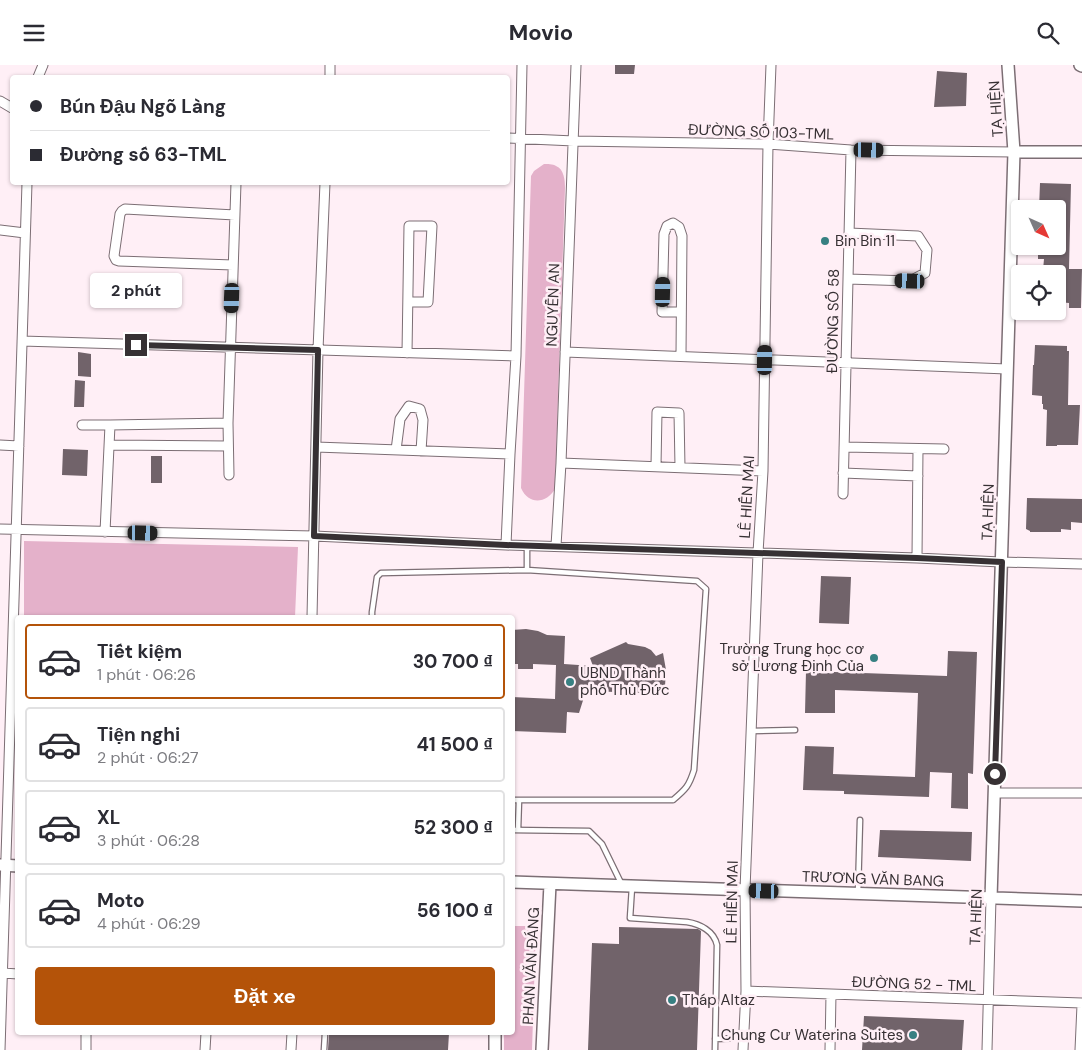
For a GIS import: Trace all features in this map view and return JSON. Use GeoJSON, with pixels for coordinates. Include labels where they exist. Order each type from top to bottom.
{"type":"FeatureCollection","features":[{"type":"Feature","properties":{"kind":"street"},"geometry":{"type":"LineString","coordinates":[[506,545],[516,356],[522,65]]}},
{"type":"Feature","properties":{"kind":"street","name":"NGUYỄN AN"},"geometry":{"type":"LineString","coordinates":[[556,546],[561,463],[576,65]]}},
{"type":"Feature","properties":{"kind":"street","name":"LÊ HIẾN MAI"},"geometry":{"type":"LineString","coordinates":[[743,1050],[746,991],[745,890],[763,471],[771,65]]}},
{"type":"Feature","properties":{"kind":"street","name":"TẠ HIỆN"},"geometry":{"type":"LineString","coordinates":[[987,1050],[1014,152],[1008,65]]}},
{"type":"Feature","properties":{"kind":"street","name":"ĐƯỜNG SỐ 103-TML"},"geometry":{"type":"LineString","coordinates":[[510,138],[574,141],[768,144],[851,150],[1014,152]]}},
{"type":"Feature","properties":{"kind":"street","name":"ĐƯỜNG SỐ 58"},"geometry":{"type":"LineString","coordinates":[[843,494],[851,150]]}},
{"type":"Feature","properties":{"kind":"street"},"geometry":{"type":"LineString","coordinates":[[1014,152],[1082,152]]}},
{"type":"Feature","properties":{"kind":"street"},"geometry":{"type":"LineString","coordinates":[[0,1050],[8,865],[4,765],[16,530],[27,185]]}},
{"type":"Feature","properties":{"kind":"street"},"geometry":{"type":"LineString","coordinates":[[230,475],[228,423],[236,185]]}},
{"type":"Feature","properties":{"kind":"street"},"geometry":{"type":"LineString","coordinates":[[313,615],[318,350],[324,185]]}},
{"type":"Feature","properties":{"kind":"street"},"geometry":{"type":"LineString","coordinates":[[233,265],[119,261],[116,260],[114,255],[120,213],[125,209],[235,215]]}},
{"type":"Feature","properties":{"kind":"street"},"geometry":{"type":"LineString","coordinates":[[681,312],[662,312],[664,234],[666,226],[673,223],[679,227],[682,236],[681,356]]}},
{"type":"Feature","properties":{"kind":"street"},"geometry":{"type":"LineString","coordinates":[[407,353],[409,226],[432,226],[428,302],[408,302]]}},
{"type":"Feature","properties":{"kind":"street"},"geometry":{"type":"LineString","coordinates":[[0,230],[25,233]]}},
{"type":"Feature","properties":{"kind":"street"},"geometry":{"type":"LineString","coordinates":[[848,279],[910,281],[925,273],[927,250],[918,237],[849,233]]}},
{"type":"Feature","properties":{"kind":"street"},"geometry":{"type":"LineString","coordinates":[[22,341],[516,356]]}},
{"type":"Feature","properties":{"kind":"street"},"geometry":{"type":"LineString","coordinates":[[565,352],[1007,369]]}},
{"type":"Feature","properties":{"kind":"street"},"geometry":{"type":"LineString","coordinates":[[396,450],[400,419],[409,406],[420,409],[423,420],[422,451]]}},
{"type":"Feature","properties":{"kind":"street"},"geometry":{"type":"LineString","coordinates":[[656,466],[657,412],[679,413],[680,467]]}},
{"type":"Feature","properties":{"kind":"street"},"geometry":{"type":"LineString","coordinates":[[82,425],[228,423]]}},
{"type":"Feature","properties":{"kind":"street"},"geometry":{"type":"LineString","coordinates":[[105,532],[110,425]]}},
{"type":"Feature","properties":{"kind":"street"},"geometry":{"type":"LineString","coordinates":[[0,445],[19,446]]}},
{"type":"Feature","properties":{"kind":"street"},"geometry":{"type":"LineString","coordinates":[[110,445],[228,446]]}},
{"type":"Feature","properties":{"kind":"street"},"geometry":{"type":"LineString","coordinates":[[316,447],[510,454]]}},
{"type":"Feature","properties":{"kind":"street"},"geometry":{"type":"LineString","coordinates":[[844,447],[944,449]]}},
{"type":"Feature","properties":{"kind":"street"},"geometry":{"type":"LineString","coordinates":[[917,558],[918,449]]}},
{"type":"Feature","properties":{"kind":"street"},"geometry":{"type":"LineString","coordinates":[[561,463],[763,471]]}},
{"type":"Feature","properties":{"kind":"street"},"geometry":{"type":"LineString","coordinates":[[843,473],[918,476]]}},
{"type":"Feature","properties":{"kind":"street"},"geometry":{"type":"LineString","coordinates":[[0,529],[314,536],[506,545],[1082,564]]}},
{"type":"Feature","properties":{"kind":"street"},"geometry":{"type":"LineString","coordinates":[[994,793],[1082,793]]}},
{"type":"Feature","properties":{"kind":"street","name":"TRƯƠNG VĂN BANG"},"geometry":{"type":"LineString","coordinates":[[515,882],[1082,901]]}},
{"type":"Feature","properties":{"kind":"street","name":"PHAN VĂN ĐÁNG"},"geometry":{"type":"LineString","coordinates":[[542,1050],[550,884]]}},
{"type":"Feature","properties":{"kind":"street"},"geometry":{"type":"LineString","coordinates":[[3,973],[15,974]]}},
{"type":"Feature","properties":{"kind":"street","name":"ĐƯỜNG 52 - TML"},"geometry":{"type":"LineString","coordinates":[[746,991],[1082,1004]]}},
{"type":"Feature","properties":{"kind":"street"},"geometry":{"type":"LineString","coordinates":[[830,1050],[831,994]]}},
{"type":"Feature","properties":{"kind":"street"},"geometry":{"type":"LineString","coordinates":[[1080,1050],[1082,1004]]}},
{"type":"Feature","properties":{"kind":"street"},"geometry":{"type":"LineString","coordinates":[[86,1035],[86,1050]]}},
{"type":"Feature","properties":{"kind":"street"},"geometry":{"type":"LineString","coordinates":[[206,1035],[206,1050]]}},
{"type":"Feature","properties":{"kind":"street"},"geometry":{"type":"LineString","coordinates":[[291,1050],[292,1035]]}},
{"type":"Feature","properties":{"kind":"street"},"geometry":{"type":"LineString","coordinates":[[495,1035],[495,1050]]}},
{"type":"Feature","properties":{"kind":"lane"},"geometry":{"type":"LineString","coordinates":[[527,545],[527,570]]}},
{"type":"Feature","properties":{"kind":"lane"},"geometry":{"type":"LineString","coordinates":[[372,615],[377,577],[381,573],[527,570],[697,581],[706,589],[694,771],[690,785],[685,791],[673,800],[515,800]]}},
{"type":"Feature","properties":{"kind":"lane"},"geometry":{"type":"LineString","coordinates":[[751,731],[796,730]]}},
{"type":"Feature","properties":{"kind":"lane"},"geometry":{"type":"LineString","coordinates":[[519,800],[515,830],[589,831],[602,844],[628,886],[630,918],[696,923],[706,929],[716,940],[715,1050]]}},
{"type":"Feature","properties":{"kind":"lane"},"geometry":{"type":"LineString","coordinates":[[858,894],[860,820]]}},
{"type":"Feature","properties":{"kind":"lane"},"geometry":{"type":"LineString","coordinates":[[324,1050],[325,1035]]}},
{"type":"Feature","properties":{"kind":"lane"},"geometry":{"type":"LineString","coordinates":[[715,1039],[744,1039]]}},
{"type":"Feature","properties":{"kind":"shaded area"},"geometry":{"type":"Polygon","coordinates":[[[544,164],[559,167],[564,178],[565,188],[555,489],[552,494],[538,501],[529,498],[521,488],[531,176],[534,171],[544,164]]]}},
{"type":"Feature","properties":{"kind":"shaded area"},"geometry":{"type":"Polygon","coordinates":[[[24,541],[298,547],[295,615],[24,615],[24,541]]]}},
{"type":"Feature","properties":{"kind":"shaded area"},"geometry":{"type":"Polygon","coordinates":[[[515,926],[536,926],[532,1050],[504,1050],[504,1035],[515,1035],[515,926]]]}},
{"type":"Feature","properties":{"kind":"building"},"geometry":{"type":"Polygon","coordinates":[[[615,65],[635,65],[634,74],[615,74],[615,65]]]}},
{"type":"Feature","properties":{"kind":"building"},"geometry":{"type":"Polygon","coordinates":[[[937,71],[967,73],[966,106],[934,107],[937,71]]]}},
{"type":"Feature","properties":{"kind":"building"},"geometry":{"type":"Polygon","coordinates":[[[1040,183],[1071,184],[1069,269],[1082,269],[1081,308],[1069,308],[1069,303],[1066,303],[1066,265],[1043,265],[1044,259],[1038,259],[1038,255],[1066,255],[1066,200],[1039,200],[1040,183]]]}},
{"type":"Feature","properties":{"kind":"building"},"geometry":{"type":"Polygon","coordinates":[[[1035,345],[1067,346],[1067,351],[1069,351],[1068,405],[1080,405],[1078,445],[1046,446],[1047,410],[1043,409],[1042,396],[1032,395],[1035,345]]]}},
{"type":"Feature","properties":{"kind":"building"},"geometry":{"type":"Polygon","coordinates":[[[78,352],[91,354],[91,377],[78,376],[78,352]]]}},
{"type":"Feature","properties":{"kind":"building"},"geometry":{"type":"Polygon","coordinates":[[[75,380],[85,381],[84,407],[74,407],[75,380]]]}},
{"type":"Feature","properties":{"kind":"building"},"geometry":{"type":"Polygon","coordinates":[[[63,449],[88,450],[87,476],[62,475],[63,449]]]}},
{"type":"Feature","properties":{"kind":"building"},"geometry":{"type":"Polygon","coordinates":[[[151,456],[162,456],[162,483],[151,483],[151,456]]]}},
{"type":"Feature","properties":{"kind":"building"},"geometry":{"type":"Polygon","coordinates":[[[1027,498],[1082,499],[1082,523],[1071,522],[1071,530],[1061,529],[1061,532],[1030,532],[1026,529],[1027,498]]]}},
{"type":"Feature","properties":{"kind":"building"},"geometry":{"type":"Polygon","coordinates":[[[821,576],[851,577],[849,624],[819,623],[821,576]]]}},
{"type":"Feature","properties":{"kind":"building"},"geometry":{"type":"Polygon","coordinates":[[[526,629],[547,635],[565,636],[564,664],[593,666],[590,658],[626,642],[645,647],[656,656],[663,653],[666,670],[665,686],[658,686],[657,690],[645,689],[645,693],[586,691],[579,713],[567,712],[566,733],[515,731],[515,697],[555,699],[556,665],[533,664],[533,669],[518,669],[518,664],[515,664],[515,630],[526,629]]]}},
{"type":"Feature","properties":{"kind":"building"},"geometry":{"type":"Polygon","coordinates":[[[948,651],[977,652],[973,774],[968,773],[968,809],[951,808],[952,773],[930,772],[929,797],[844,794],[844,791],[803,790],[805,746],[834,747],[833,774],[915,777],[918,693],[835,690],[835,713],[805,713],[806,671],[947,676],[948,651]]]}},
{"type":"Feature","properties":{"kind":"building"},"geometry":{"type":"Polygon","coordinates":[[[880,830],[972,832],[971,861],[878,857],[880,830]]]}},
{"type":"Feature","properties":{"kind":"building"},"geometry":{"type":"Polygon","coordinates":[[[619,927],[698,929],[701,931],[697,1050],[588,1050],[592,943],[619,944],[619,927]]]}},
{"type":"Feature","properties":{"kind":"building","name":"Chung Cư Waterina Suites"},"geometry":{"type":"Polygon","coordinates":[[[864,1016],[964,1020],[962,1050],[862,1050],[864,1016]]]}},
{"type":"Feature","properties":{"kind":"building"},"geometry":{"type":"Polygon","coordinates":[[[329,1035],[449,1035],[448,1050],[328,1050],[329,1035]]]}},
{"type":"Feature","properties":{"kind":"place","name":"Bin Bin 11"},"geometry":{"type":"Point","coordinates":[825,241]}},
{"type":"Feature","properties":{"kind":"place","name":"Trường Trung học cơ sở Lương Định Của"},"geometry":{"type":"Point","coordinates":[874,658]}},
{"type":"Feature","properties":{"kind":"place","name":"UBND Thành phố Thủ Đức"},"geometry":{"type":"Point","coordinates":[570,682]}},
{"type":"Feature","properties":{"kind":"place","name":"Tháp Altaz"},"geometry":{"type":"Point","coordinates":[672,1000]}},
{"type":"Feature","properties":{"kind":"place","name":"Chung Cư Waterina Suites"},"geometry":{"type":"Point","coordinates":[913,1035]}},
{"type":"Feature","properties":{"kind":"route"},"geometry":{"type":"LineString","coordinates":[[136,345],[318,350],[314,536],[506,545],[1002,562],[995,774]]}}]}
